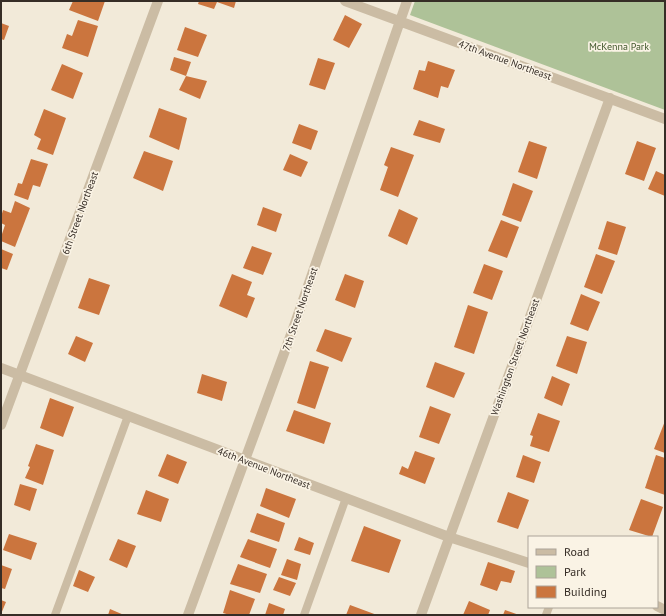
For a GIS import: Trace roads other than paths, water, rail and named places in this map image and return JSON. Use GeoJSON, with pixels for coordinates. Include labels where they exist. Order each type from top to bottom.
{"type":"FeatureCollection","features":[{"type":"Feature","properties":{"kind":"street","name":"6th Street Northeast"},"geometry":{"type":"LineString","coordinates":[[1,425],[158,1]]}},
{"type":"Feature","properties":{"kind":"street","name":"47th Avenue Northeast"},"geometry":{"type":"LineString","coordinates":[[345,1],[665,119]]}},
{"type":"Feature","properties":{"kind":"street","name":"7th Street Northeast"},"geometry":{"type":"LineString","coordinates":[[188,615],[293,329],[407,1]]}},
{"type":"Feature","properties":{"kind":"street","name":"Washington Street Northeast"},"geometry":{"type":"LineString","coordinates":[[421,615],[610,98]]}},
{"type":"Feature","properties":{"kind":"street","name":"46th Avenue Northeast"},"geometry":{"type":"LineString","coordinates":[[1,368],[449,537],[528,563]]}},
{"type":"Feature","properties":{"kind":"lane"},"geometry":{"type":"LineString","coordinates":[[55,615],[128,416]]}},
{"type":"Feature","properties":{"kind":"lane"},"geometry":{"type":"LineString","coordinates":[[304,615],[346,498]]}},
{"type":"Feature","properties":{"kind":"park label","name":"McKenna Park"},"geometry":{"type":"Point","coordinates":[619,46]}}]}
